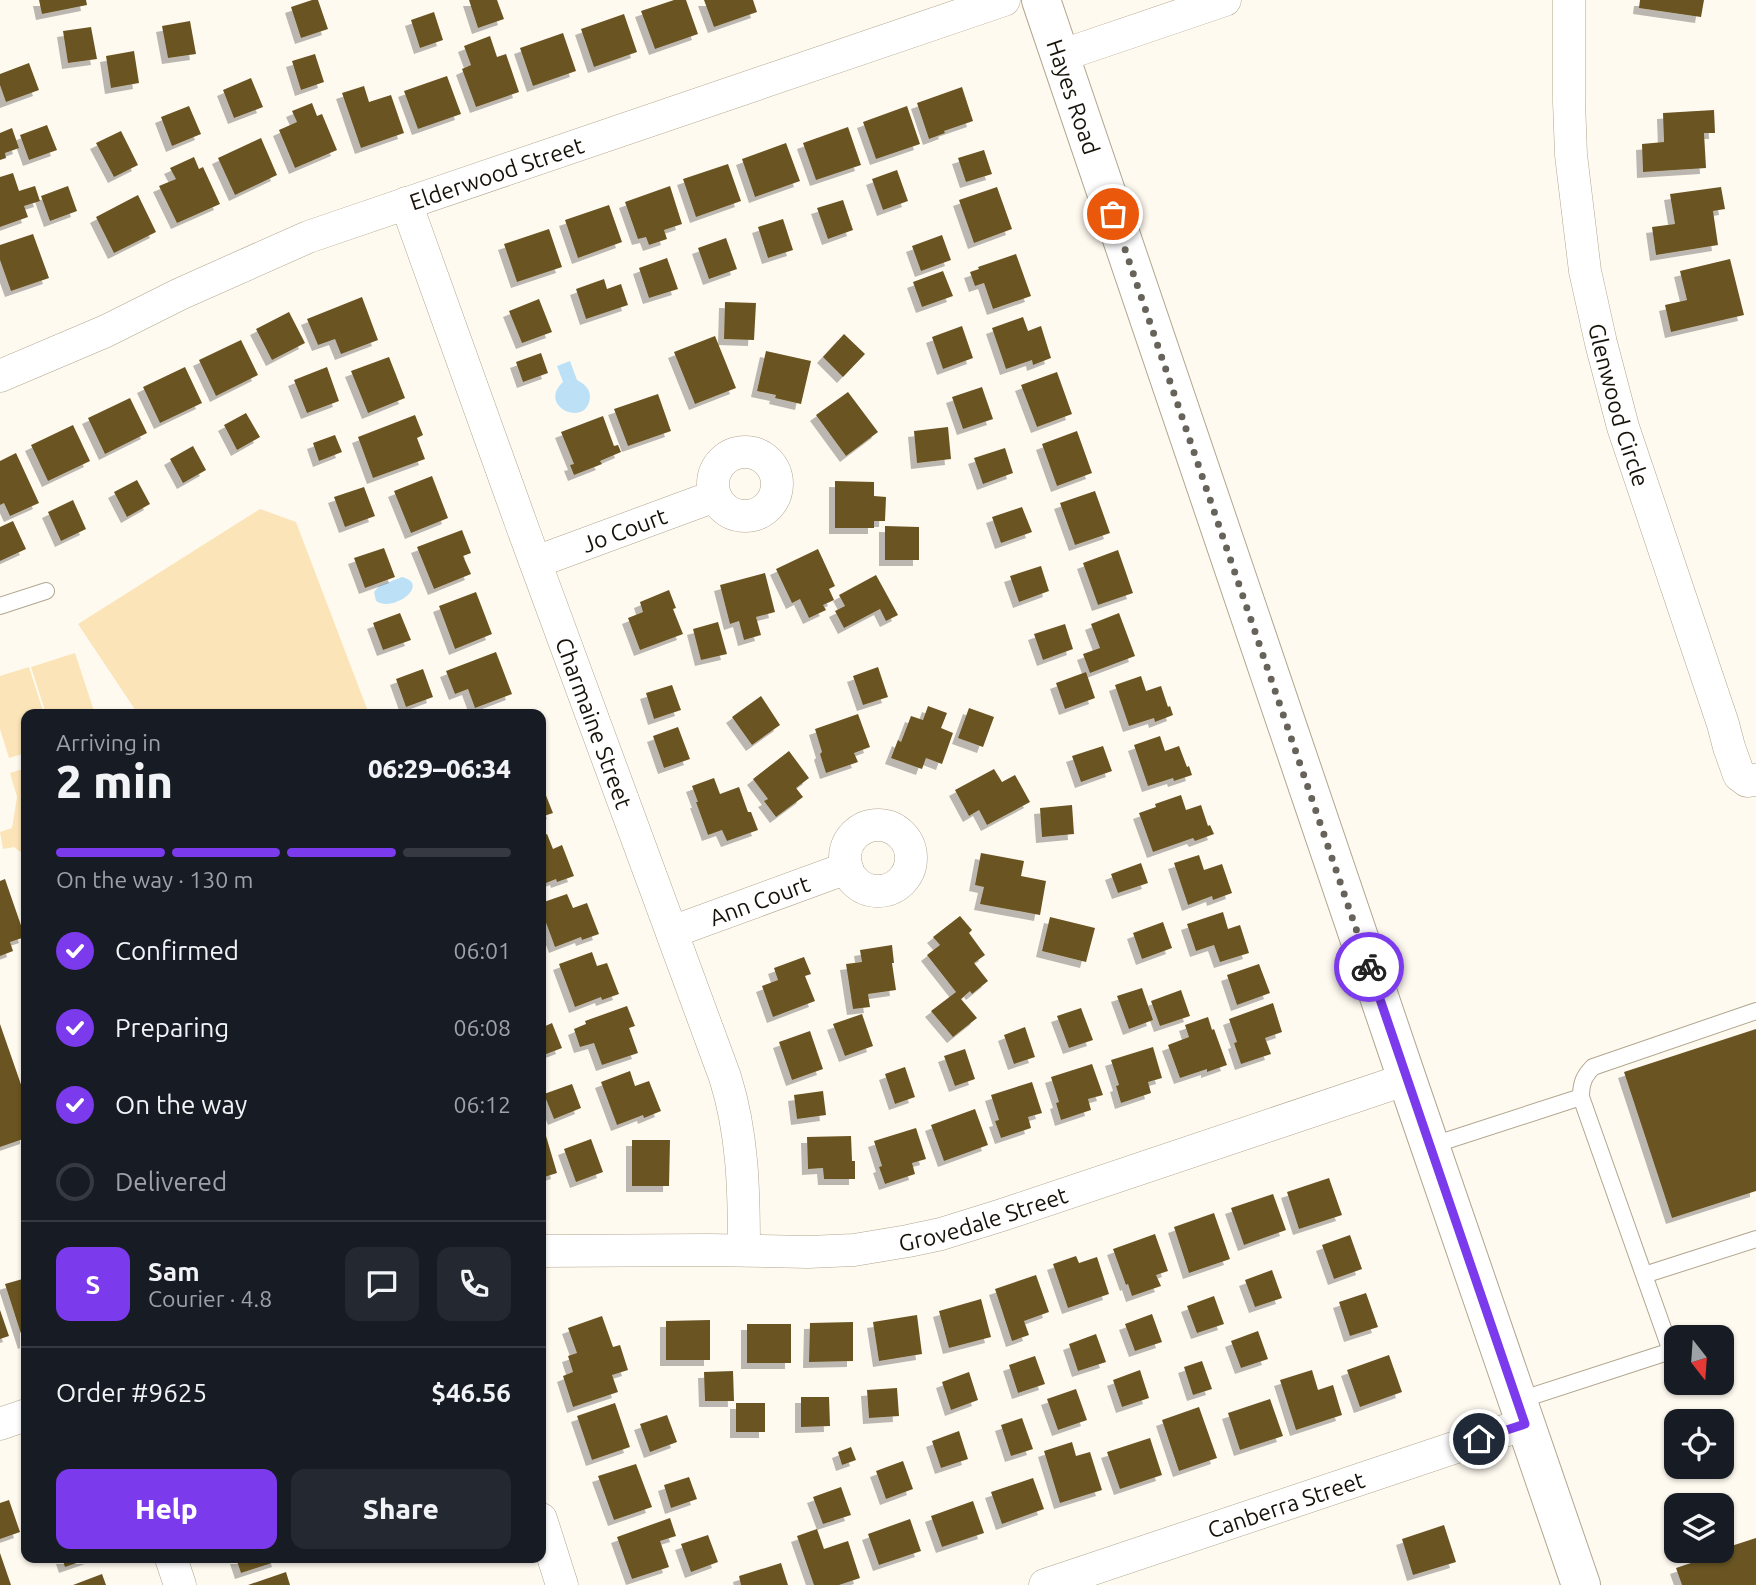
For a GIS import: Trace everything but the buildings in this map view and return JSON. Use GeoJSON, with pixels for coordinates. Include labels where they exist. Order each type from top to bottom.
{"type":"FeatureCollection","features":[{"type":"Feature","properties":{"kind":"street","name":"Elderwood Street"},"geometry":{"type":"LineString","coordinates":[[0,376],[107,331],[180,294],[308,237],[1004,0]]}},
{"type":"Feature","properties":{"kind":"street","name":"Hayes Road"},"geometry":{"type":"LineString","coordinates":[[1041,0],[1581,1585]]}},
{"type":"Feature","properties":{"kind":"street"},"geometry":{"type":"LineString","coordinates":[[1060,57],[1225,0]]}},
{"type":"Feature","properties":{"kind":"street","name":"Glenwood Circle"},"geometry":{"type":"LineString","coordinates":[[1569,0],[1571,155],[1585,271],[1601,343],[1623,427],[1738,775],[1747,781],[1756,780]]}},
{"type":"Feature","properties":{"kind":"street","name":"Charmaine Street"},"geometry":{"type":"LineString","coordinates":[[405,203],[733,1103],[741,1151],[744,1250]]}},
{"type":"Feature","properties":{"kind":"street","name":"Jo Court"},"geometry":{"type":"LineString","coordinates":[[536,562],[715,496]]}},
{"type":"Feature","properties":{"kind":"street","name":"Ann Court"},"geometry":{"type":"LineString","coordinates":[[672,932],[847,869]]}},
{"type":"Feature","properties":{"kind":"street","name":"Grovedale Street"},"geometry":{"type":"LineString","coordinates":[[546,1251],[808,1252],[876,1247],[941,1234],[1407,1079]]}},
{"type":"Feature","properties":{"kind":"street","name":"Canberra Street"},"geometry":{"type":"LineString","coordinates":[[1045,1585],[1521,1413]]}},
{"type":"Feature","properties":{"kind":"street"},"geometry":{"type":"LineString","coordinates":[[0,1424],[21,1417]]}},
{"type":"Feature","properties":{"kind":"street"},"geometry":{"type":"LineString","coordinates":[[546,1535],[562,1585]]}},
{"type":"Feature","properties":{"kind":"street"},"geometry":{"type":"LineString","coordinates":[[173,1563],[180,1585]]}},
{"type":"Feature","properties":{"kind":"lane"},"geometry":{"type":"LineString","coordinates":[[0,606],[46,591]]}},
{"type":"Feature","properties":{"kind":"lane"},"geometry":{"type":"LineString","coordinates":[[1521,1413],[1671,1350],[1581,1097],[1584,1076],[1593,1067],[1756,1012]]}},
{"type":"Feature","properties":{"kind":"lane"},"geometry":{"type":"LineString","coordinates":[[1430,1146],[1581,1097]]}},
{"type":"Feature","properties":{"kind":"lane"},"geometry":{"type":"LineString","coordinates":[[1644,1275],[1756,1239]]}},
{"type":"Feature","properties":{"kind":"shaded area"},"geometry":{"type":"Polygon","coordinates":[[[260,509],[296,522],[367,709],[135,709],[78,624],[260,509]]]}},
{"type":"Feature","properties":{"kind":"shaded area"},"geometry":{"type":"Polygon","coordinates":[[[75,653],[93,709],[44,709],[31,667],[75,653]]]}},
{"type":"Feature","properties":{"kind":"shaded area"},"geometry":{"type":"Polygon","coordinates":[[[29,667],[42,709],[21,709],[21,754],[9,758],[0,729],[0,676],[29,667]]]}},
{"type":"Feature","properties":{"kind":"shaded area"},"geometry":{"type":"Polygon","coordinates":[[[21,770],[21,852],[14,847],[3,849],[0,832],[12,828],[17,797],[10,773],[21,770]]]}},
{"type":"Feature","properties":{"kind":"water"},"geometry":{"type":"Polygon","coordinates":[[[570,361],[577,380],[590,394],[587,407],[581,412],[566,411],[559,406],[556,399],[556,391],[563,382],[557,366],[570,361]]]}},
{"type":"Feature","properties":{"kind":"water"},"geometry":{"type":"Polygon","coordinates":[[[402,577],[413,585],[407,596],[392,603],[383,604],[376,601],[374,592],[379,586],[402,577]]]}},
{"type":"Feature","properties":{"kind":"way so far"},"geometry":{"type":"LineString","coordinates":[[1113,214],[1369,967]]}},
{"type":"Feature","properties":{"kind":"route"},"geometry":{"type":"LineString","coordinates":[[1369,967],[1525,1424],[1479,1439]]}}]}
